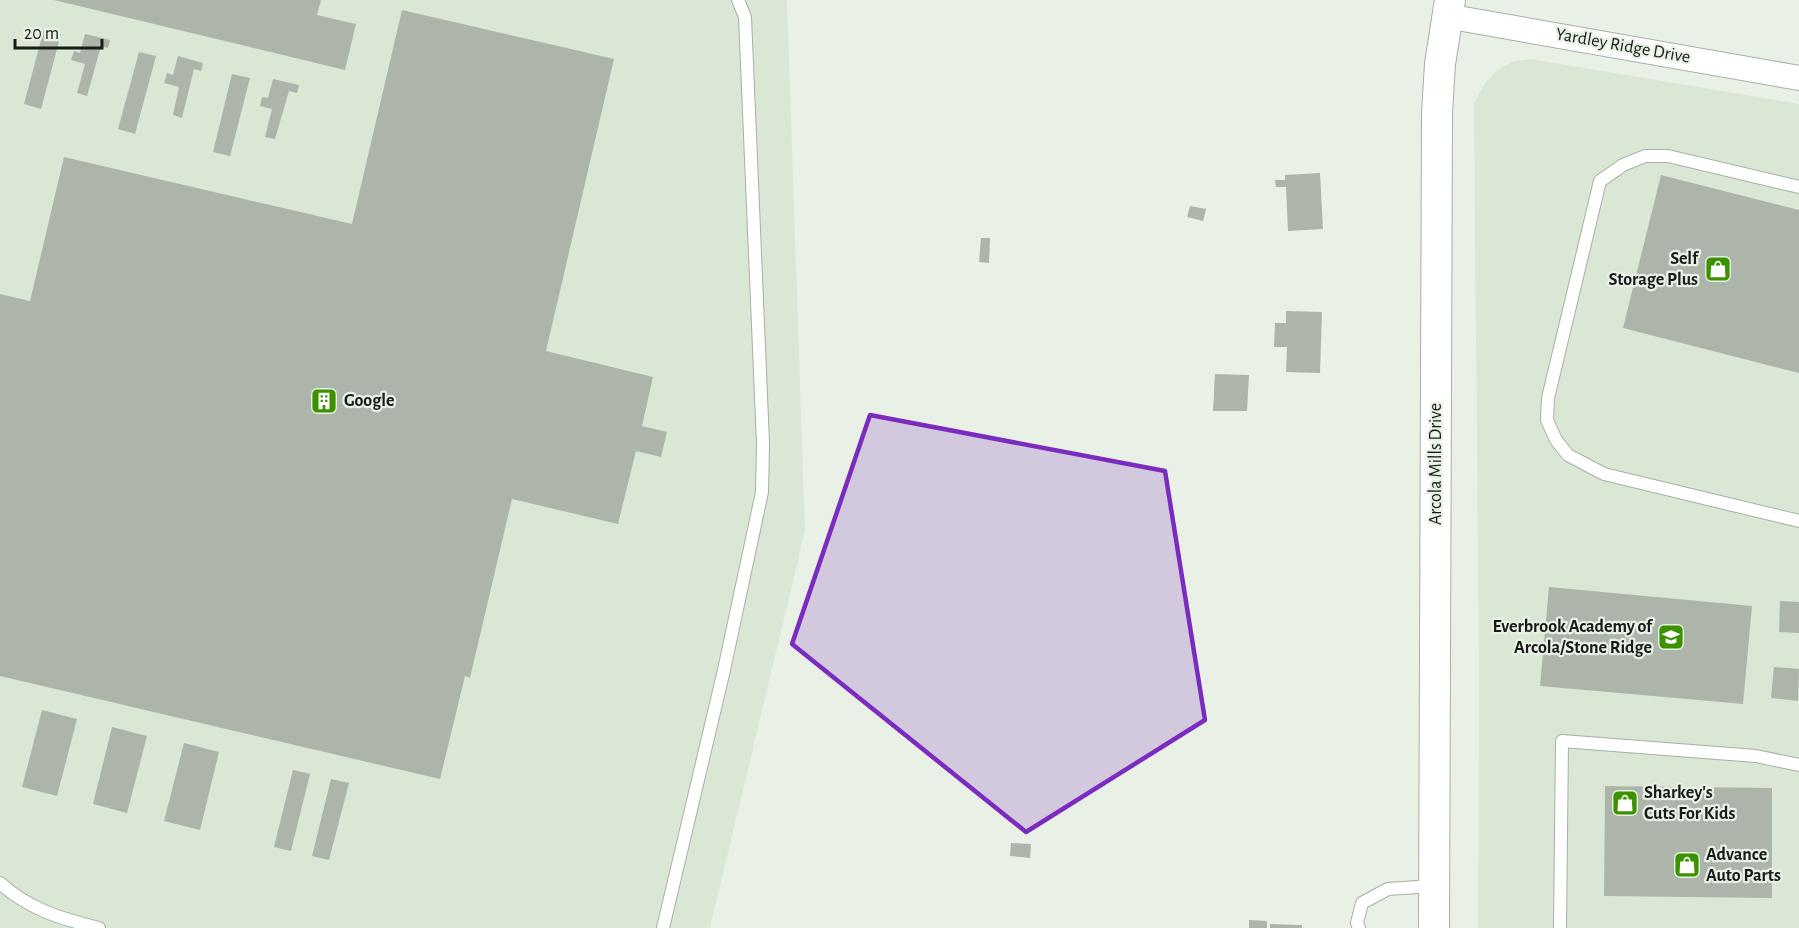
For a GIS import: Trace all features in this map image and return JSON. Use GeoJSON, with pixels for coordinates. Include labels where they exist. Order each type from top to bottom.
{"type":"FeatureCollection","features":[{"type":"Feature","properties":{"kind":"street","name":"Yardley Ridge Drive"},"geometry":{"type":"LineString","coordinates":[[1448,8],[1799,78]]}},
{"type":"Feature","properties":{"kind":"street","name":"Arcola Mills Drive"},"geometry":{"type":"LineString","coordinates":[[1436,913],[1437,113],[1440,64],[1448,8]]}},
{"type":"Feature","properties":{"kind":"lane"},"geometry":{"type":"LineString","coordinates":[[663,928],[724,670],[762,492],[763,442],[745,17],[738,0]]}},
{"type":"Feature","properties":{"kind":"lane"},"geometry":{"type":"LineString","coordinates":[[1799,187],[1668,156],[1645,156],[1623,165],[1600,181],[1548,398],[1547,420],[1556,440],[1568,454],[1604,474],[1799,521]]}},
{"type":"Feature","properties":{"kind":"lane"},"geometry":{"type":"LineString","coordinates":[[1560,928],[1562,741],[1756,756],[1799,765]]}},
{"type":"Feature","properties":{"kind":"lane"},"geometry":{"type":"LineString","coordinates":[[0,884],[37,910],[99,928]]}},
{"type":"Feature","properties":{"kind":"lane"},"geometry":{"type":"LineString","coordinates":[[1359,928],[1357,923],[1362,903],[1388,890],[1436,913]]}},
{"type":"Feature","properties":{"kind":"highlighted area"},"geometry":{"type":"Polygon","coordinates":[[[870,415],[1165,471],[1205,720],[1026,832],[792,644],[870,415]]]}},
{"type":"Feature","properties":{"kind":"shaded area"},"geometry":{"type":"Polygon","coordinates":[[[0,0],[787,0],[805,531],[710,928],[0,928],[0,0]]]}},
{"type":"Feature","properties":{"kind":"shaded area"},"geometry":{"type":"Polygon","coordinates":[[[1531,59],[1799,104],[1799,928],[1478,928],[1479,687],[1474,103],[1485,83],[1496,71],[1514,61],[1531,59]]]}},
{"type":"Feature","properties":{"kind":"building"},"geometry":{"type":"Polygon","coordinates":[[[54,0],[321,0],[317,15],[356,24],[345,70],[54,0]]]}},
{"type":"Feature","properties":{"kind":"building","name":"Google"},"geometry":{"type":"Polygon","coordinates":[[[402,10],[614,59],[546,351],[653,377],[642,426],[667,432],[661,457],[636,451],[618,524],[512,499],[470,678],[465,676],[440,779],[0,676],[0,294],[30,301],[64,157],[352,224],[402,10]]]}},
{"type":"Feature","properties":{"kind":"building"},"geometry":{"type":"Polygon","coordinates":[[[44,29],[61,34],[41,109],[24,104],[44,29]]]}},
{"type":"Feature","properties":{"kind":"building"},"geometry":{"type":"Polygon","coordinates":[[[85,34],[110,40],[108,48],[101,46],[87,96],[77,93],[85,64],[71,60],[74,51],[80,53],[85,34]]]}},
{"type":"Feature","properties":{"kind":"building"},"geometry":{"type":"Polygon","coordinates":[[[139,52],[156,56],[135,134],[118,129],[139,52]]]}},
{"type":"Feature","properties":{"kind":"building"},"geometry":{"type":"Polygon","coordinates":[[[178,56],[203,63],[201,71],[194,69],[182,118],[173,115],[179,87],[164,83],[167,73],[173,75],[178,56]]]}},
{"type":"Feature","properties":{"kind":"building"},"geometry":{"type":"Polygon","coordinates":[[[232,74],[250,78],[230,156],[213,152],[232,74]]]}},
{"type":"Feature","properties":{"kind":"building"},"geometry":{"type":"Polygon","coordinates":[[[273,79],[299,85],[297,93],[289,91],[275,139],[265,137],[272,109],[260,106],[262,97],[268,98],[273,79]]]}},
{"type":"Feature","properties":{"kind":"building"},"geometry":{"type":"Polygon","coordinates":[[[1320,173],[1323,229],[1288,231],[1286,187],[1276,187],[1275,180],[1285,180],[1285,175],[1320,173]]]}},
{"type":"Feature","properties":{"kind":"building","name":"Self Storage Plus"},"geometry":{"type":"Polygon","coordinates":[[[1661,175],[1799,210],[1799,373],[1623,328],[1661,175]]]}},
{"type":"Feature","properties":{"kind":"building"},"geometry":{"type":"Polygon","coordinates":[[[1190,206],[1206,209],[1203,221],[1187,217],[1190,206]]]}},
{"type":"Feature","properties":{"kind":"building"},"geometry":{"type":"Polygon","coordinates":[[[981,238],[990,238],[989,263],[979,262],[981,238]]]}},
{"type":"Feature","properties":{"kind":"building"},"geometry":{"type":"Polygon","coordinates":[[[1286,311],[1322,312],[1320,373],[1286,372],[1287,347],[1274,347],[1275,323],[1286,323],[1286,311]]]}},
{"type":"Feature","properties":{"kind":"building"},"geometry":{"type":"Polygon","coordinates":[[[1215,374],[1249,375],[1247,411],[1213,411],[1215,374]]]}},
{"type":"Feature","properties":{"kind":"building","name":"Everbrook Academy of Arcola/Stone Ridge"},"geometry":{"type":"Polygon","coordinates":[[[1549,587],[1752,606],[1743,704],[1540,686],[1549,587]]]}},
{"type":"Feature","properties":{"kind":"building"},"geometry":{"type":"Polygon","coordinates":[[[1780,601],[1799,602],[1799,633],[1779,632],[1780,601]]]}},
{"type":"Feature","properties":{"kind":"building"},"geometry":{"type":"Polygon","coordinates":[[[1774,667],[1799,669],[1798,701],[1771,698],[1774,667]]]}},
{"type":"Feature","properties":{"kind":"building"},"geometry":{"type":"Polygon","coordinates":[[[42,710],[77,719],[57,796],[22,787],[42,710]]]}},
{"type":"Feature","properties":{"kind":"building"},"geometry":{"type":"Polygon","coordinates":[[[112,727],[147,736],[127,813],[93,804],[112,727]]]}},
{"type":"Feature","properties":{"kind":"building"},"geometry":{"type":"Polygon","coordinates":[[[184,743],[219,752],[200,830],[164,821],[184,743]]]}},
{"type":"Feature","properties":{"kind":"building"},"geometry":{"type":"Polygon","coordinates":[[[293,770],[310,774],[291,851],[274,847],[293,770]]]}},
{"type":"Feature","properties":{"kind":"building"},"geometry":{"type":"Polygon","coordinates":[[[331,779],[349,783],[329,860],[312,856],[331,779]]]}},
{"type":"Feature","properties":{"kind":"building"},"geometry":{"type":"Polygon","coordinates":[[[1605,786],[1772,788],[1772,898],[1604,896],[1605,786]]]}},
{"type":"Feature","properties":{"kind":"building"},"geometry":{"type":"Polygon","coordinates":[[[1011,843],[1031,844],[1030,858],[1010,856],[1011,843]]]}},
{"type":"Feature","properties":{"kind":"building"},"geometry":{"type":"Polygon","coordinates":[[[1249,920],[1267,921],[1267,928],[1249,928],[1249,920]]]}},
{"type":"Feature","properties":{"kind":"building"},"geometry":{"type":"Polygon","coordinates":[[[1270,924],[1302,925],[1302,928],[1270,928],[1270,924]]]}},
{"type":"Feature","properties":{"kind":"place","name":"Self Storage Plus"},"geometry":{"type":"Point","coordinates":[1718,269]}},
{"type":"Feature","properties":{"kind":"place","name":"Google"},"geometry":{"type":"Point","coordinates":[324,401]}},
{"type":"Feature","properties":{"kind":"place","name":"Everbrook Academy of Arcola/Stone Ridge"},"geometry":{"type":"Point","coordinates":[1671,637]}},
{"type":"Feature","properties":{"kind":"place","name":"Sharkey's Cuts For Kids"},"geometry":{"type":"Point","coordinates":[1625,803]}},
{"type":"Feature","properties":{"kind":"place","name":"Advance Auto Parts"},"geometry":{"type":"Point","coordinates":[1687,865]}}]}
